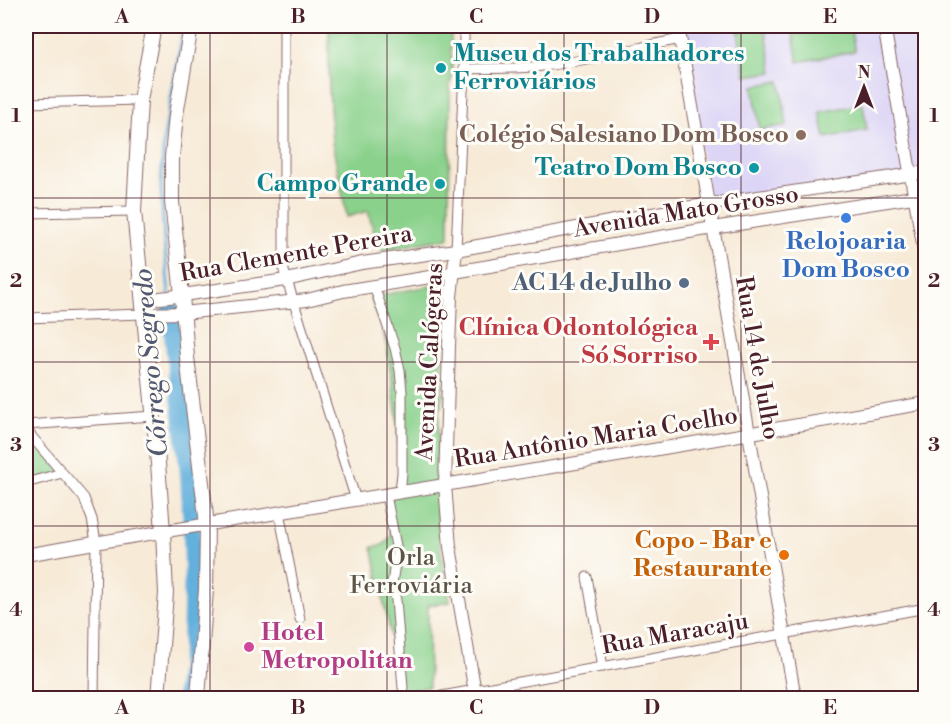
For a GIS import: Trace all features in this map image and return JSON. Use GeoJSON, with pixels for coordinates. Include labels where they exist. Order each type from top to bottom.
{"type":"FeatureCollection","features":[{"type":"Feature","properties":{"kind":"main road"},"geometry":{"type":"LineString","coordinates":[[154,26],[140,100],[134,211],[147,299],[153,416],[168,531],[158,699]]}},
{"type":"Feature","properties":{"kind":"main road"},"geometry":{"type":"LineString","coordinates":[[191,26],[176,115],[172,157],[172,202],[177,313],[193,412],[206,589],[198,699]]}},
{"type":"Feature","properties":{"kind":"main road","name":"Rua 14 de Julho"},"geometry":{"type":"LineString","coordinates":[[678,26],[795,699]]}},
{"type":"Feature","properties":{"kind":"main road"},"geometry":{"type":"LineString","coordinates":[[884,26],[911,175],[920,196],[926,261]]}},
{"type":"Feature","properties":{"kind":"main road","name":"Avenida Mato Grosso"},"geometry":{"type":"LineString","coordinates":[[456,249],[710,204],[926,172]]}},
{"type":"Feature","properties":{"kind":"main road","name":"Avenida Mato Grosso"},"geometry":{"type":"LineString","coordinates":[[454,272],[920,196]]}},
{"type":"Feature","properties":{"kind":"main road","name":"Rua Clemente Pereira"},"geometry":{"type":"LineString","coordinates":[[147,299],[286,280],[373,261],[456,249]]}},
{"type":"Feature","properties":{"kind":"main road","name":"Avenida Calógeras"},"geometry":{"type":"LineString","coordinates":[[456,249],[449,346],[445,485],[450,547],[476,694]]}},
{"type":"Feature","properties":{"kind":"main road","name":"Rua Clemente Pereira"},"geometry":{"type":"LineString","coordinates":[[148,314],[308,300],[454,272]]}},
{"type":"Feature","properties":{"kind":"main road","name":"Rua Antônio Maria Coelho"},"geometry":{"type":"LineString","coordinates":[[26,555],[749,434],[926,402]]}},
{"type":"Feature","properties":{"kind":"street"},"geometry":{"type":"LineString","coordinates":[[284,26],[284,271],[356,500]]}},
{"type":"Feature","properties":{"kind":"street","name":"Avenida Calógeras"},"geometry":{"type":"LineString","coordinates":[[456,249],[465,69],[464,26]]}},
{"type":"Feature","properties":{"kind":"street"},"geometry":{"type":"LineString","coordinates":[[465,69],[543,66],[680,39]]}},
{"type":"Feature","properties":{"kind":"street"},"geometry":{"type":"LineString","coordinates":[[26,103],[140,100]]}},
{"type":"Feature","properties":{"kind":"street"},"geometry":{"type":"LineString","coordinates":[[26,213],[134,211]]}},
{"type":"Feature","properties":{"kind":"street"},"geometry":{"type":"LineString","coordinates":[[374,286],[400,370],[402,473],[400,492]]}},
{"type":"Feature","properties":{"kind":"street","name":"Rua Clemente Pereira"},"geometry":{"type":"LineString","coordinates":[[26,318],[148,314]]}},
{"type":"Feature","properties":{"kind":"street"},"geometry":{"type":"LineString","coordinates":[[26,425],[153,416]]}},
{"type":"Feature","properties":{"kind":"street"},"geometry":{"type":"LineString","coordinates":[[26,430],[84,498],[92,519],[96,542],[94,699]]}},
{"type":"Feature","properties":{"kind":"street"},"geometry":{"type":"LineString","coordinates":[[26,483],[62,473]]}},
{"type":"Feature","properties":{"kind":"street"},"geometry":{"type":"LineString","coordinates":[[386,495],[397,551],[392,583],[396,600],[403,688]]}},
{"type":"Feature","properties":{"kind":"street"},"geometry":{"type":"LineString","coordinates":[[279,512],[300,619]]}},
{"type":"Feature","properties":{"kind":"street"},"geometry":{"type":"LineString","coordinates":[[587,577],[603,667]]}},
{"type":"Feature","properties":{"kind":"street","name":"Rua Maracaju"},"geometry":{"type":"LineString","coordinates":[[431,699],[476,694],[603,667],[926,608]]}},
{"type":"Feature","properties":{"kind":"shaded area","name":"Colégio Salesiano Dom Bosco"},"geometry":{"type":"Polygon","coordinates":[[[678,26],[925,26],[925,172],[710,204],[678,26]]]}},
{"type":"Feature","properties":{"kind":"green space"},"geometry":{"type":"Polygon","coordinates":[[[329,26],[451,26],[449,238],[382,250],[377,244],[368,211],[347,217],[332,142],[329,26]]]}},
{"type":"Feature","properties":{"kind":"green space"},"geometry":{"type":"Polygon","coordinates":[[[850,26],[855,51],[798,62],[793,34],[850,26]]]}},
{"type":"Feature","properties":{"kind":"green space"},"geometry":{"type":"Polygon","coordinates":[[[765,27],[773,72],[746,76],[738,32],[765,27]]]}},
{"type":"Feature","properties":{"kind":"green space"},"geometry":{"type":"Polygon","coordinates":[[[780,81],[787,125],[760,130],[753,86],[780,81]]]}},
{"type":"Feature","properties":{"kind":"green space"},"geometry":{"type":"Polygon","coordinates":[[[863,104],[867,130],[825,138],[820,112],[863,104]]]}},
{"type":"Feature","properties":{"kind":"green space","name":"Orla Ferroviária"},"geometry":{"type":"Polygon","coordinates":[[[435,285],[443,290],[442,407],[439,409],[437,513],[450,602],[428,605],[429,687],[398,692],[394,651],[372,547],[383,545],[391,536],[387,512],[400,474],[398,425],[382,326],[370,297],[435,285]]]}},
{"type":"Feature","properties":{"kind":"green space"},"geometry":{"type":"Polygon","coordinates":[[[26,430],[62,473],[26,483],[26,430]]]}},
{"type":"Feature","properties":{"kind":"waterway","name":"Córrego Segredo"},"geometry":{"type":"LineString","coordinates":[[169,294],[161,185],[164,137],[184,26]]}},
{"type":"Feature","properties":{"kind":"waterway","name":"Córrego Segredo"},"geometry":{"type":"LineString","coordinates":[[170,309],[189,474],[192,529],[191,652],[185,698]]}},
{"type":"Feature","properties":{"kind":"place","name":"Museu dos Trabalhadores Ferroviários"},"geometry":{"type":"Point","coordinates":[441,68]}},
{"type":"Feature","properties":{"kind":"place","name":"Colégio Salesiano Dom Bosco"},"geometry":{"type":"Point","coordinates":[801,135]}},
{"type":"Feature","properties":{"kind":"place","name":"Teatro Dom Bosco"},"geometry":{"type":"Point","coordinates":[754,168]}},
{"type":"Feature","properties":{"kind":"place","name":"Campo Grande"},"geometry":{"type":"Point","coordinates":[440,184]}},
{"type":"Feature","properties":{"kind":"place","name":"Relojoaria Dom Bosco"},"geometry":{"type":"Point","coordinates":[846,218]}},
{"type":"Feature","properties":{"kind":"place","name":"AC 14 de Julho"},"geometry":{"type":"Point","coordinates":[684,283]}},
{"type":"Feature","properties":{"kind":"place","name":"Clínica Odontológica Só Sorriso"},"geometry":{"type":"Point","coordinates":[711,342]}},
{"type":"Feature","properties":{"kind":"place","name":"Copo - Bar e Restaurante"},"geometry":{"type":"Point","coordinates":[784,555]}},
{"type":"Feature","properties":{"kind":"place","name":"Hotel Metropolitan"},"geometry":{"type":"Point","coordinates":[249,647]}}]}
